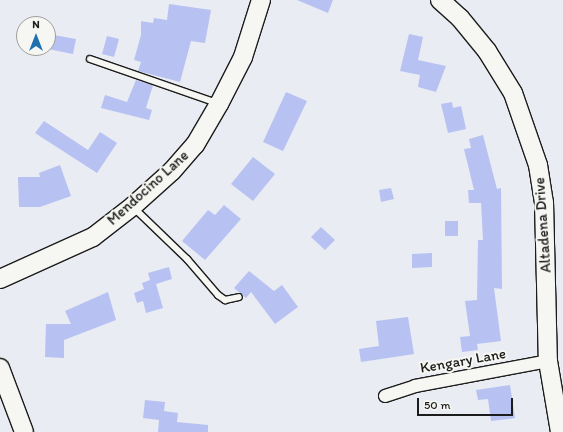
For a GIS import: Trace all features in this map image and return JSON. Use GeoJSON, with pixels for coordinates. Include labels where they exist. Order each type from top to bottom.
{"type":"FeatureCollection","features":[{"type":"Feature","properties":{"kind":"street","name":"Mendocino Lane"},"geometry":{"type":"LineString","coordinates":[[0,279],[86,241],[133,206],[172,171],[196,145],[219,104],[243,57],[262,0]]}},
{"type":"Feature","properties":{"kind":"street","name":"Altadena Drive"},"geometry":{"type":"LineString","coordinates":[[440,0],[460,18],[487,51],[513,93],[529,134],[538,164],[544,202],[548,361],[560,432]]}},
{"type":"Feature","properties":{"kind":"street","name":"Kengary Lane"},"geometry":{"type":"LineString","coordinates":[[385,396],[415,386],[548,361]]}},
{"type":"Feature","properties":{"kind":"street"},"geometry":{"type":"LineString","coordinates":[[0,368],[24,432]]}},
{"type":"Feature","properties":{"kind":"lane"},"geometry":{"type":"LineString","coordinates":[[90,59],[219,104]]}},
{"type":"Feature","properties":{"kind":"lane"},"geometry":{"type":"LineString","coordinates":[[133,206],[187,259],[218,295],[225,300],[239,297]]}},
{"type":"Feature","properties":{"kind":"building"},"geometry":{"type":"Polygon","coordinates":[[[297,0],[333,0],[328,13],[297,0]]]}},
{"type":"Feature","properties":{"kind":"building"},"geometry":{"type":"Polygon","coordinates":[[[169,4],[211,10],[205,43],[191,41],[180,82],[138,71],[141,62],[134,60],[141,35],[141,21],[153,23],[154,18],[167,20],[169,4]]]}},
{"type":"Feature","properties":{"kind":"building"},"geometry":{"type":"Polygon","coordinates":[[[409,34],[423,37],[418,60],[446,66],[436,92],[418,87],[420,75],[400,71],[409,34]]]}},
{"type":"Feature","properties":{"kind":"building"},"geometry":{"type":"Polygon","coordinates":[[[56,35],[76,39],[73,54],[56,51],[56,35]]]}},
{"type":"Feature","properties":{"kind":"building"},"geometry":{"type":"Polygon","coordinates":[[[107,36],[119,39],[114,57],[102,54],[107,36]]]}},
{"type":"Feature","properties":{"kind":"building"},"geometry":{"type":"Polygon","coordinates":[[[136,80],[153,85],[146,108],[152,110],[149,120],[101,108],[105,95],[127,102],[136,80]]]}},
{"type":"Feature","properties":{"kind":"building"},"geometry":{"type":"Polygon","coordinates":[[[286,92],[307,101],[283,151],[263,142],[286,92]]]}},
{"type":"Feature","properties":{"kind":"building"},"geometry":{"type":"Polygon","coordinates":[[[452,102],[453,108],[461,106],[466,129],[448,133],[441,104],[452,102]]]}},
{"type":"Feature","properties":{"kind":"building"},"geometry":{"type":"Polygon","coordinates":[[[44,121],[88,150],[100,132],[117,143],[97,173],[35,133],[44,121]]]}},
{"type":"Feature","properties":{"kind":"building"},"geometry":{"type":"Polygon","coordinates":[[[483,135],[497,189],[501,188],[502,289],[494,288],[501,341],[477,344],[478,350],[462,352],[460,337],[470,336],[465,301],[477,300],[478,240],[483,240],[481,203],[469,203],[468,190],[474,190],[464,149],[471,148],[469,139],[483,135]]]}},
{"type":"Feature","properties":{"kind":"building"},"geometry":{"type":"Polygon","coordinates":[[[253,157],[275,174],[253,201],[231,184],[253,157]]]}},
{"type":"Feature","properties":{"kind":"building"},"geometry":{"type":"Polygon","coordinates":[[[60,165],[71,196],[40,207],[19,207],[18,177],[40,177],[39,173],[60,165]]]}},
{"type":"Feature","properties":{"kind":"building"},"geometry":{"type":"Polygon","coordinates":[[[391,188],[394,199],[381,202],[379,190],[391,188]]]}},
{"type":"Feature","properties":{"kind":"building"},"geometry":{"type":"Polygon","coordinates":[[[224,205],[241,219],[205,260],[182,241],[208,210],[215,215],[224,205]]]}},
{"type":"Feature","properties":{"kind":"building"},"geometry":{"type":"Polygon","coordinates":[[[445,221],[458,221],[458,236],[445,236],[445,221]]]}},
{"type":"Feature","properties":{"kind":"building"},"geometry":{"type":"Polygon","coordinates":[[[321,227],[335,240],[325,250],[311,237],[321,227]]]}},
{"type":"Feature","properties":{"kind":"building"},"geometry":{"type":"Polygon","coordinates":[[[432,253],[432,267],[412,268],[412,254],[432,253]]]}},
{"type":"Feature","properties":{"kind":"building"},"geometry":{"type":"Polygon","coordinates":[[[169,267],[172,279],[156,284],[163,308],[146,313],[143,301],[137,303],[134,293],[144,289],[142,283],[150,280],[148,273],[169,267]]]}},
{"type":"Feature","properties":{"kind":"building"},"geometry":{"type":"Polygon","coordinates":[[[249,271],[274,291],[282,285],[298,307],[275,324],[251,292],[246,298],[234,288],[249,271]]]}},
{"type":"Feature","properties":{"kind":"building"},"geometry":{"type":"Polygon","coordinates":[[[108,292],[116,320],[64,340],[64,358],[45,357],[46,324],[71,324],[65,311],[108,292]]]}},
{"type":"Feature","properties":{"kind":"building"},"geometry":{"type":"Polygon","coordinates":[[[408,317],[414,354],[361,362],[359,349],[379,346],[376,321],[408,317]]]}},
{"type":"Feature","properties":{"kind":"building"},"geometry":{"type":"Polygon","coordinates":[[[510,385],[515,418],[491,421],[488,399],[478,400],[476,390],[510,385]]]}},
{"type":"Feature","properties":{"kind":"building"},"geometry":{"type":"Polygon","coordinates":[[[145,400],[165,402],[164,411],[178,413],[177,422],[208,425],[208,432],[158,432],[159,420],[143,418],[145,400]]]}}]}
